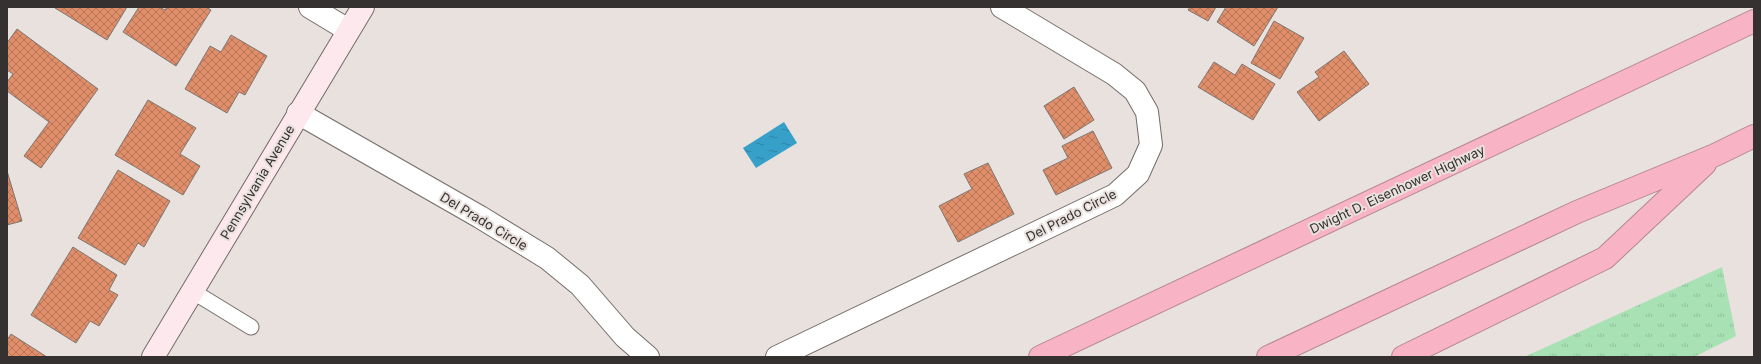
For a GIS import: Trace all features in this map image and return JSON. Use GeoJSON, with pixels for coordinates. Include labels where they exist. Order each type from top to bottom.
{"type":"FeatureCollection","features":[{"type":"Feature","properties":{"kind":"highway","name":"Dwight D. Eisenhower Highway"},"geometry":{"type":"LineString","coordinates":[[1040,357],[1754,21]]}},
{"type":"Feature","properties":{"kind":"highway"},"geometry":{"type":"LineString","coordinates":[[1268,357],[1577,212],[1715,155],[1754,136]]}},
{"type":"Feature","properties":{"kind":"highway"},"geometry":{"type":"LineString","coordinates":[[1403,357],[1606,258],[1715,155]]}},
{"type":"Feature","properties":{"kind":"street"},"geometry":{"type":"LineString","coordinates":[[310,7],[348,30]]}},
{"type":"Feature","properties":{"kind":"street","name":"Pennsylvania Avenue"},"geometry":{"type":"LineString","coordinates":[[153,357],[298,113],[363,7]]}},
{"type":"Feature","properties":{"kind":"street","name":"Del Prado Circle"},"geometry":{"type":"LineString","coordinates":[[777,357],[1115,195],[1138,174],[1150,145],[1147,112],[1135,91],[1114,74],[1002,7]]}},
{"type":"Feature","properties":{"kind":"street","name":"Del Prado Circle"},"geometry":{"type":"LineString","coordinates":[[298,113],[480,217],[547,258],[580,284],[625,337],[648,357]]}},
{"type":"Feature","properties":{"kind":"lane"},"geometry":{"type":"LineString","coordinates":[[192,291],[251,327]]}},
{"type":"Feature","properties":{"kind":"green space"},"geometry":{"type":"Polygon","coordinates":[[[1722,267],[1736,336],[1694,357],[1524,357],[1722,267]]]}},
{"type":"Feature","properties":{"kind":"water"},"geometry":{"type":"Polygon","coordinates":[[[784,122],[797,143],[756,168],[743,148],[784,122]]]}},
{"type":"Feature","properties":{"kind":"building"},"geometry":{"type":"Polygon","coordinates":[[[127,7],[107,40],[55,8],[127,7]]]}},
{"type":"Feature","properties":{"kind":"building"},"geometry":{"type":"Polygon","coordinates":[[[139,7],[160,7],[165,10],[167,7],[206,7],[211,10],[176,66],[123,32],[139,7]]]}},
{"type":"Feature","properties":{"kind":"building"},"geometry":{"type":"Polygon","coordinates":[[[1190,7],[1216,7],[1208,21],[1188,10],[1190,7]]]}},
{"type":"Feature","properties":{"kind":"building"},"geometry":{"type":"Polygon","coordinates":[[[1226,7],[1278,7],[1254,46],[1217,22],[1226,7]]]}},
{"type":"Feature","properties":{"kind":"building"},"geometry":{"type":"Polygon","coordinates":[[[1274,21],[1304,38],[1280,79],[1251,63],[1274,21]]]}},
{"type":"Feature","properties":{"kind":"building"},"geometry":{"type":"Polygon","coordinates":[[[17,29],[98,89],[41,168],[24,156],[49,122],[7,91],[7,82],[13,74],[7,70],[7,43],[17,29]]]}},
{"type":"Feature","properties":{"kind":"building"},"geometry":{"type":"Polygon","coordinates":[[[231,35],[267,56],[245,95],[239,92],[227,113],[185,89],[210,46],[221,52],[231,35]]]}},
{"type":"Feature","properties":{"kind":"building"},"geometry":{"type":"Polygon","coordinates":[[[1344,51],[1369,84],[1319,121],[1297,92],[1319,77],[1315,72],[1344,51]]]}},
{"type":"Feature","properties":{"kind":"building"},"geometry":{"type":"Polygon","coordinates":[[[1214,62],[1235,75],[1242,64],[1275,84],[1253,120],[1198,87],[1214,62]]]}},
{"type":"Feature","properties":{"kind":"building"},"geometry":{"type":"Polygon","coordinates":[[[1074,87],[1094,120],[1064,139],[1044,106],[1074,87]]]}},
{"type":"Feature","properties":{"kind":"building"},"geometry":{"type":"Polygon","coordinates":[[[148,100],[196,128],[180,154],[200,166],[183,195],[115,155],[148,100]]]}},
{"type":"Feature","properties":{"kind":"building"},"geometry":{"type":"Polygon","coordinates":[[[1093,131],[1112,168],[1056,195],[1043,170],[1068,158],[1062,146],[1093,131]]]}},
{"type":"Feature","properties":{"kind":"building"},"geometry":{"type":"Polygon","coordinates":[[[988,163],[1014,214],[958,242],[939,206],[972,189],[964,174],[988,163]]]}},
{"type":"Feature","properties":{"kind":"building"},"geometry":{"type":"Polygon","coordinates":[[[118,170],[170,201],[144,247],[138,243],[125,265],[78,238],[118,170]]]}},
{"type":"Feature","properties":{"kind":"building"},"geometry":{"type":"Polygon","coordinates":[[[7,171],[22,221],[7,225],[7,171]]]}},
{"type":"Feature","properties":{"kind":"building"},"geometry":{"type":"Polygon","coordinates":[[[73,247],[117,275],[109,290],[118,295],[99,326],[90,321],[76,343],[31,315],[73,247]]]}},
{"type":"Feature","properties":{"kind":"building"},"geometry":{"type":"Polygon","coordinates":[[[11,334],[47,357],[7,357],[7,340],[11,334]]]}}]}
